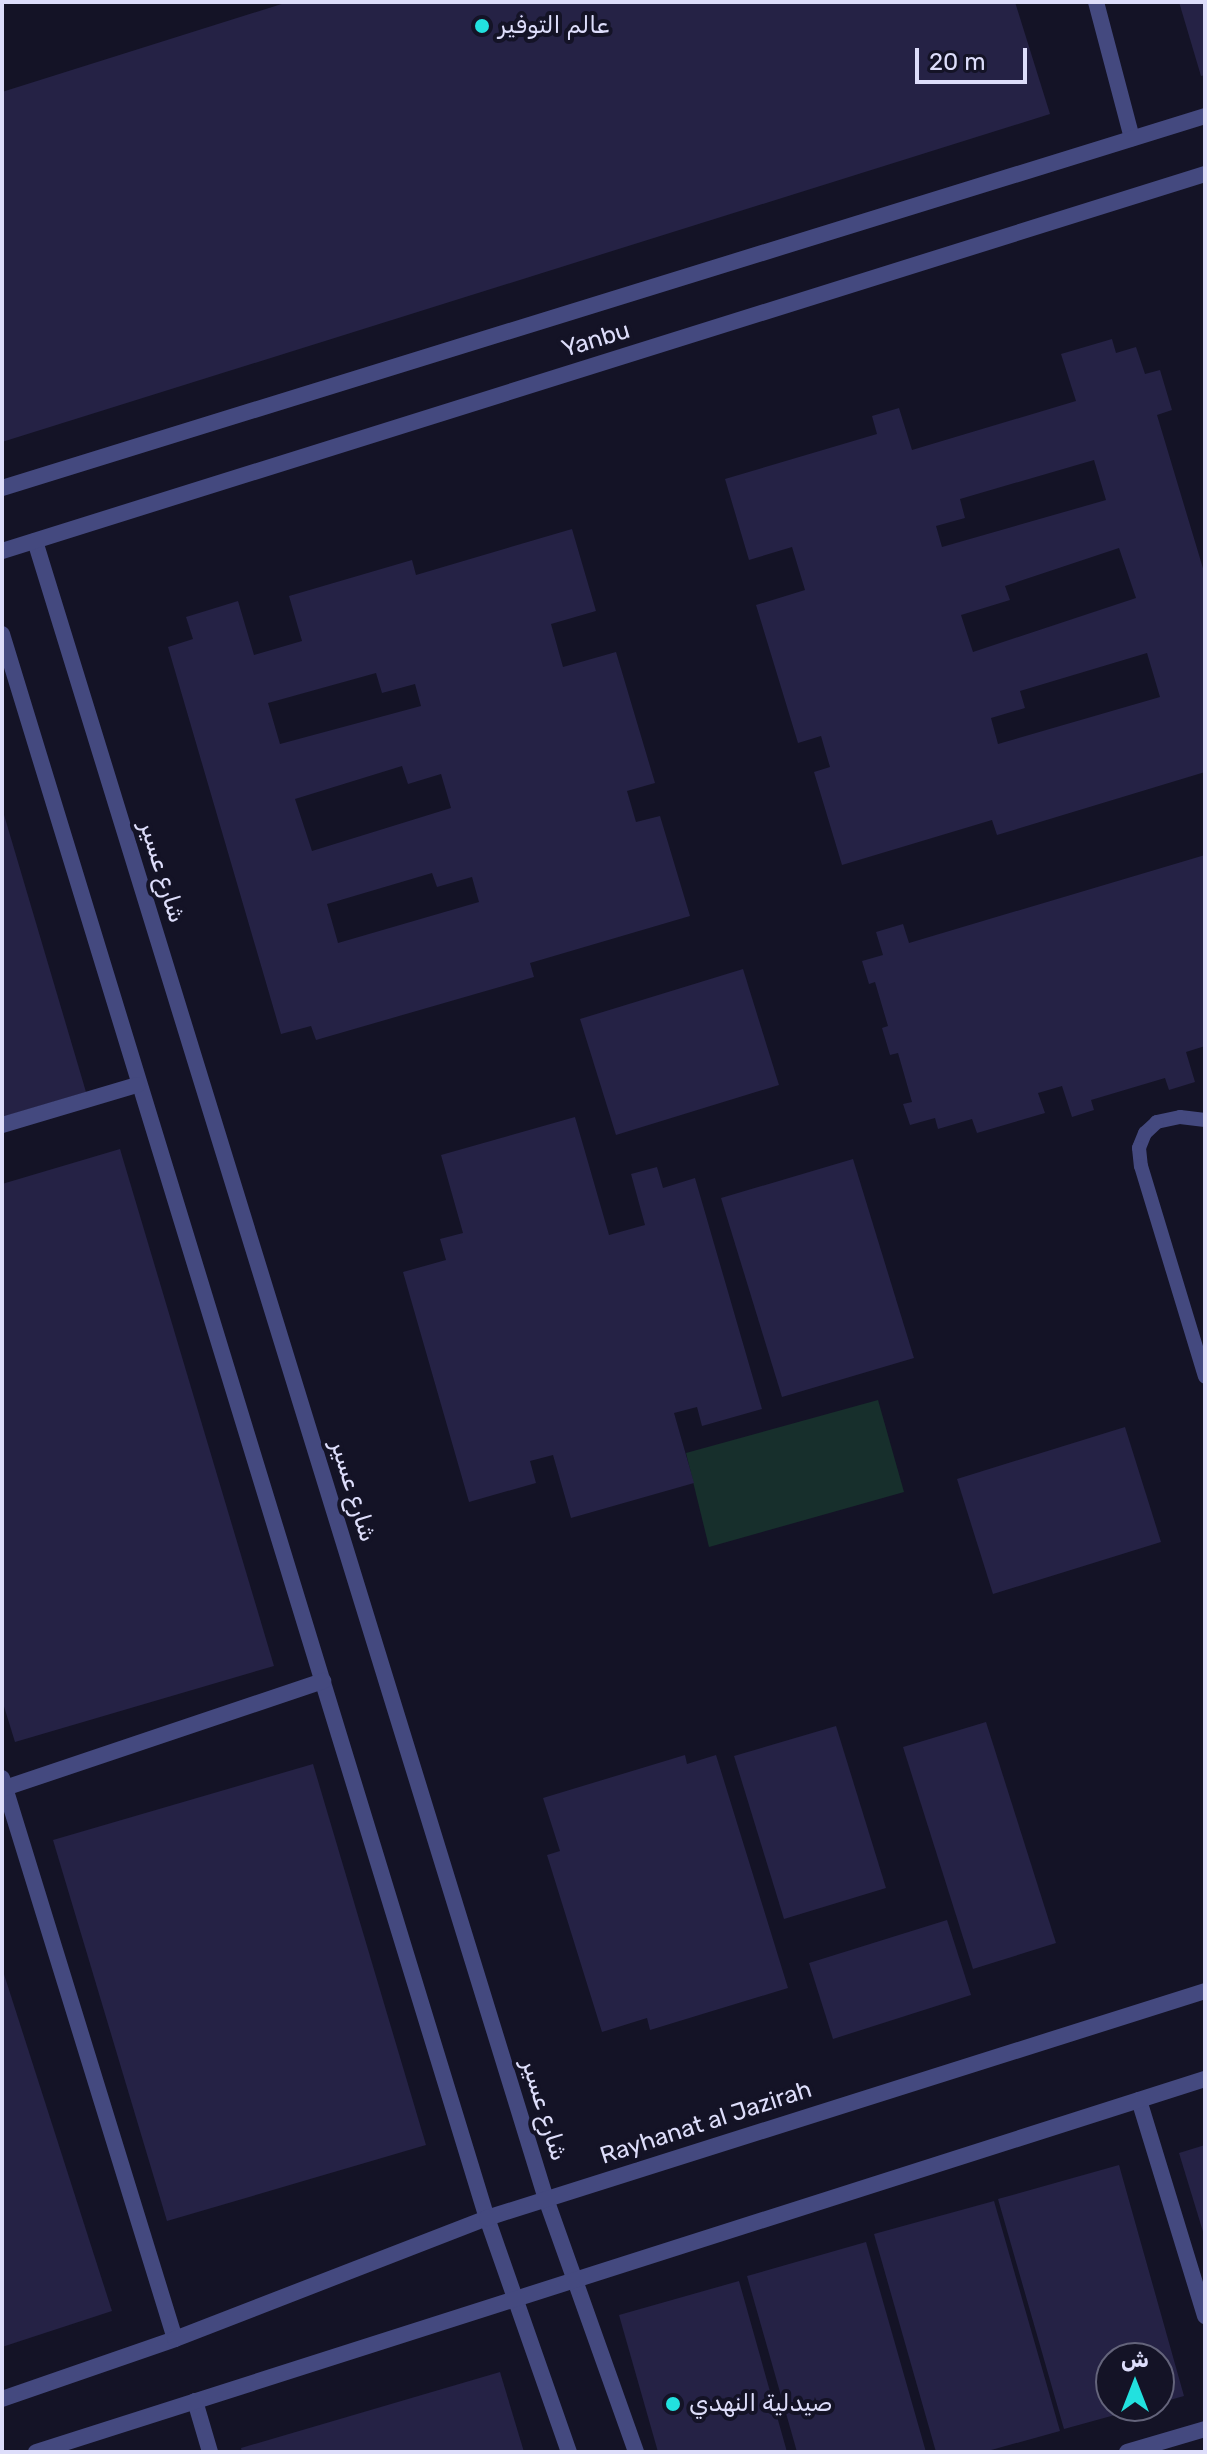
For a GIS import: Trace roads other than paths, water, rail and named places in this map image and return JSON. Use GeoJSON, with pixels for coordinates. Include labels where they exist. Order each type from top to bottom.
{"type":"FeatureCollection","features":[{"type":"Feature","properties":{"kind":"street"},"geometry":{"type":"LineString","coordinates":[[1096,2],[1132,138]]}},
{"type":"Feature","properties":{"kind":"street","name":"Yanbu"},"geometry":{"type":"LineString","coordinates":[[2,488],[1205,116]]}},
{"type":"Feature","properties":{"kind":"street","name":"Yanbu"},"geometry":{"type":"LineString","coordinates":[[2,551],[1205,174]]}},
{"type":"Feature","properties":{"kind":"street","name":"شارع عسير"},"geometry":{"type":"LineString","coordinates":[[35,541],[546,2199],[636,2452]]}},
{"type":"Feature","properties":{"kind":"street"},"geometry":{"type":"LineString","coordinates":[[2,634],[137,1085],[487,2218],[569,2452]]}},
{"type":"Feature","properties":{"kind":"street"},"geometry":{"type":"LineString","coordinates":[[2,1125],[137,1085]]}},
{"type":"Feature","properties":{"kind":"street"},"geometry":{"type":"LineString","coordinates":[[175,2339],[3,1785],[323,1681]]}},
{"type":"Feature","properties":{"kind":"street","name":"Rayhanat al Jazirah"},"geometry":{"type":"LineString","coordinates":[[2,2399],[175,2339],[487,2218],[1205,1991]]}},
{"type":"Feature","properties":{"kind":"street"},"geometry":{"type":"LineString","coordinates":[[36,2452],[1205,2079]]}},
{"type":"Feature","properties":{"kind":"street"},"geometry":{"type":"LineString","coordinates":[[1139,2100],[1205,2316]]}},
{"type":"Feature","properties":{"kind":"street"},"geometry":{"type":"LineString","coordinates":[[195,2401],[210,2452]]}},
{"type":"Feature","properties":{"kind":"street"},"geometry":{"type":"LineString","coordinates":[[1127,2452],[1205,2429]]}},
{"type":"Feature","properties":{"kind":"lane"},"geometry":{"type":"LineString","coordinates":[[1205,1120],[1180,1117],[1157,1122],[1145,1133],[1139,1148],[1141,1166],[1205,1376]]}},
{"type":"Feature","properties":{"kind":"place","name":"عالم التوفير"},"geometry":{"type":"Point","coordinates":[482,26]}},
{"type":"Feature","properties":{"kind":"place","name":"صيدلية النهدي"},"geometry":{"type":"Point","coordinates":[673,2404]}}]}
